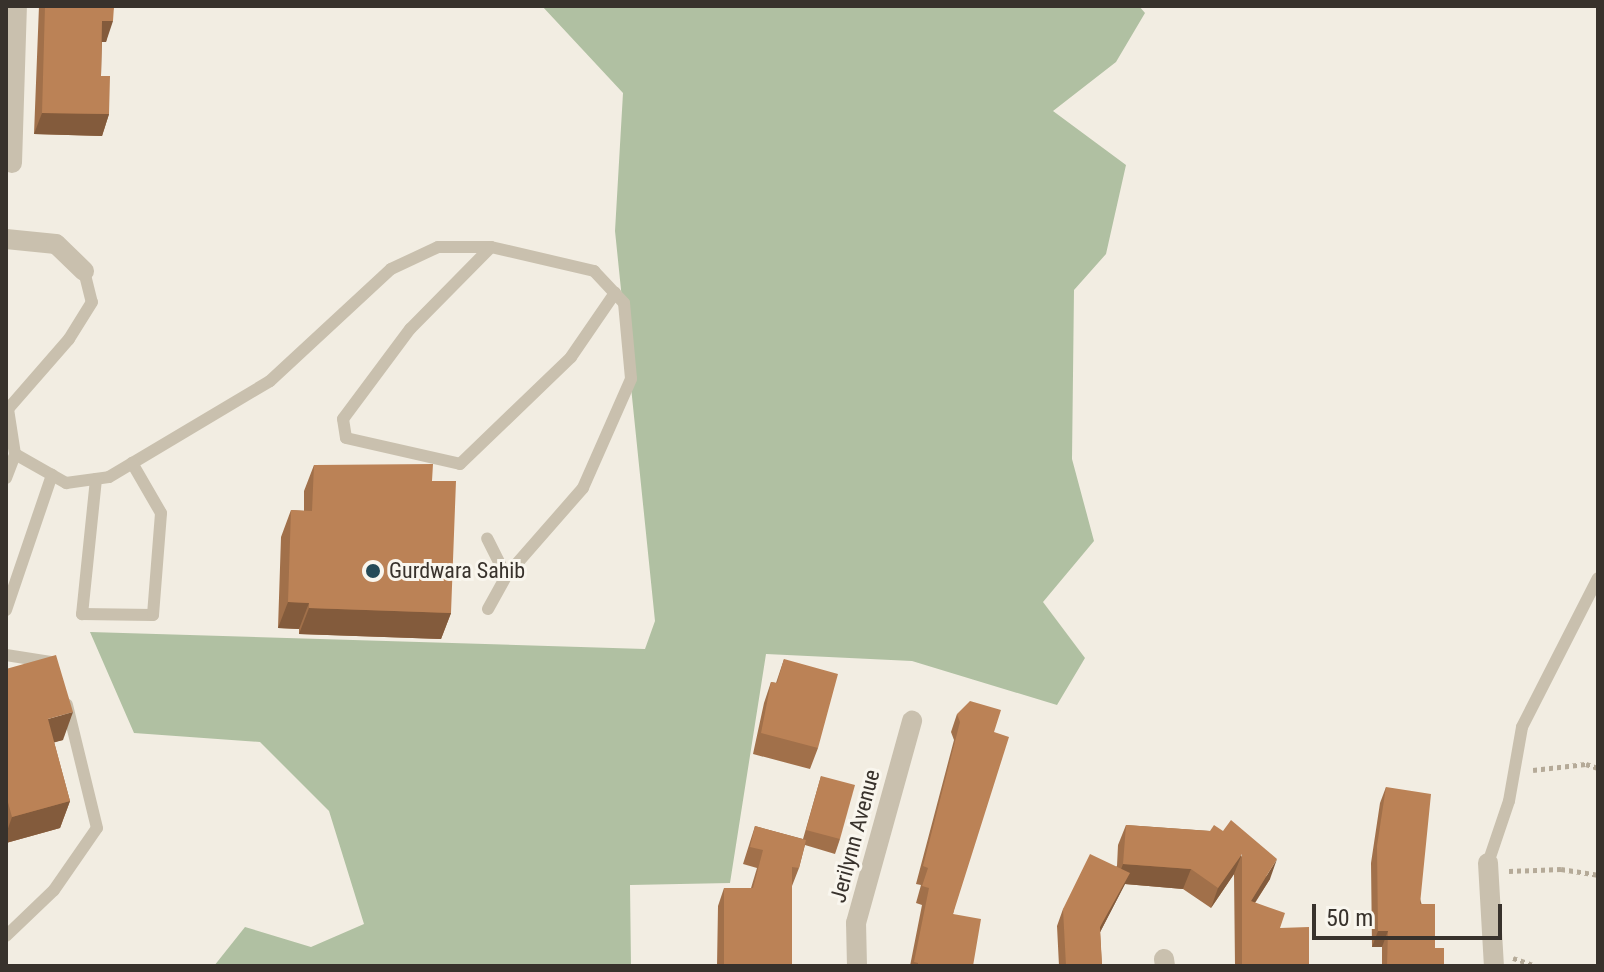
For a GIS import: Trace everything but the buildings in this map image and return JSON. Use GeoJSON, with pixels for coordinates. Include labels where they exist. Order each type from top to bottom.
{"type":"FeatureCollection","features":[{"type":"Feature","properties":{"kind":"street"},"geometry":{"type":"LineString","coordinates":[[12,163],[17,6]]}},
{"type":"Feature","properties":{"kind":"street"},"geometry":{"type":"LineString","coordinates":[[6,239],[56,244],[84,271]]}},
{"type":"Feature","properties":{"kind":"street","name":"Jerilynn Avenue"},"geometry":{"type":"LineString","coordinates":[[857,966],[856,923],[912,721]]}},
{"type":"Feature","properties":{"kind":"street"},"geometry":{"type":"LineString","coordinates":[[1488,867],[1494,966]]}},
{"type":"Feature","properties":{"kind":"lane"},"geometry":{"type":"LineString","coordinates":[[15,454],[66,483],[96,479],[132,463],[270,381],[391,269],[438,247],[491,247],[594,271],[624,303],[631,379],[583,488],[506,576],[488,609]]}},
{"type":"Feature","properties":{"kind":"lane"},"geometry":{"type":"LineString","coordinates":[[491,247],[410,329],[343,419],[346,438],[460,464],[571,357],[615,293]]}},
{"type":"Feature","properties":{"kind":"lane"},"geometry":{"type":"LineString","coordinates":[[6,478],[15,454],[8,409],[69,339],[92,302],[84,271]]}},
{"type":"Feature","properties":{"kind":"lane"},"geometry":{"type":"LineString","coordinates":[[96,479],[82,614],[153,615],[161,513],[132,463]]}},
{"type":"Feature","properties":{"kind":"lane"},"geometry":{"type":"LineString","coordinates":[[6,610],[52,475]]}},
{"type":"Feature","properties":{"kind":"lane"},"geometry":{"type":"LineString","coordinates":[[487,538],[506,576]]}},
{"type":"Feature","properties":{"kind":"lane"},"geometry":{"type":"LineString","coordinates":[[1488,867],[1509,801],[1522,727],[1598,578]]}},
{"type":"Feature","properties":{"kind":"lane"},"geometry":{"type":"LineString","coordinates":[[6,655],[57,663],[61,678]]}},
{"type":"Feature","properties":{"kind":"lane"},"geometry":{"type":"LineString","coordinates":[[6,936],[54,890],[97,828],[64,693]]}},
{"type":"Feature","properties":{"kind":"path"},"geometry":{"type":"LineString","coordinates":[[1512,775],[1551,766],[1598,768]]}},
{"type":"Feature","properties":{"kind":"path"},"geometry":{"type":"LineString","coordinates":[[1488,867],[1561,869],[1598,875]]}},
{"type":"Feature","properties":{"kind":"green space"},"geometry":{"type":"Polygon","coordinates":[[[542,6],[1139,6],[1145,13],[1116,62],[1053,111],[1126,165],[1106,254],[1074,290],[1072,459],[1094,541],[1043,602],[1085,658],[1057,705],[912,661],[766,654],[730,883],[630,885],[631,966],[214,966],[245,927],[311,947],[364,924],[329,811],[260,742],[134,733],[90,632],[645,649],[655,621],[615,231],[623,93],[542,6]]]}},
{"type":"Feature","properties":{"kind":"place","name":"Gurdwara Sahib"},"geometry":{"type":"Point","coordinates":[373,571]}}]}
